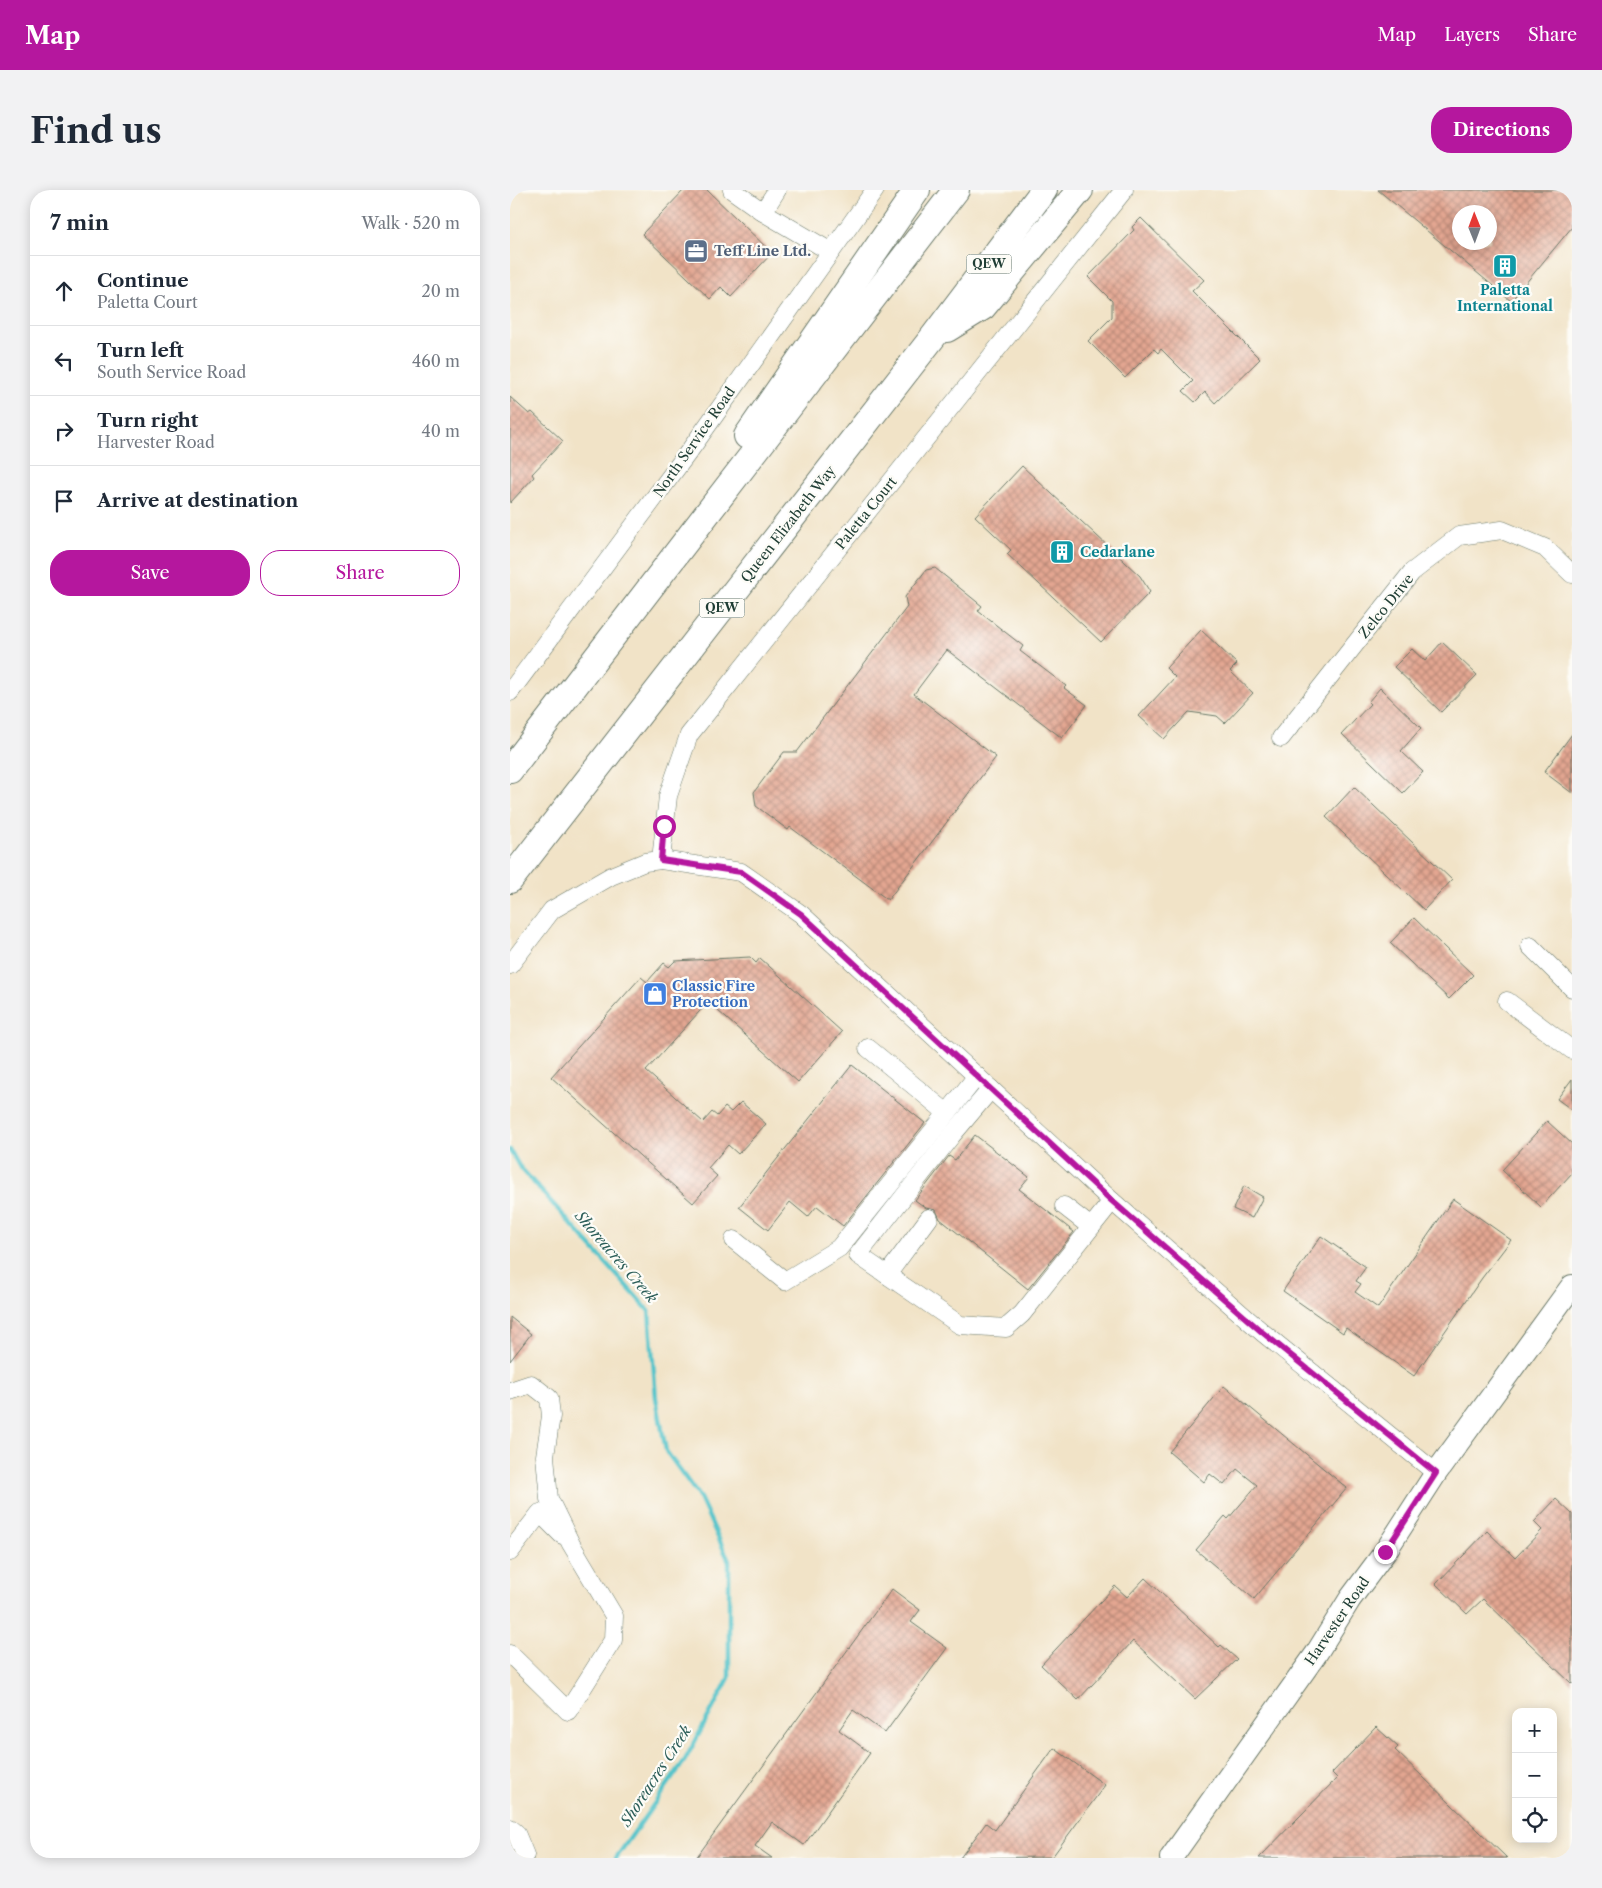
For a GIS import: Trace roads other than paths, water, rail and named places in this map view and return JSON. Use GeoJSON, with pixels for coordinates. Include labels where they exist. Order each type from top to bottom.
{"type":"FeatureCollection","features":[{"type":"Feature","properties":{"kind":"highway"},"geometry":{"type":"LineString","coordinates":[[654,584],[675,542],[917,190]]}},
{"type":"Feature","properties":{"kind":"highway"},"geometry":{"type":"LineString","coordinates":[[510,770],[956,190]]}},
{"type":"Feature","properties":{"kind":"highway","name":"Queen Elizabeth Way"},"geometry":{"type":"LineString","coordinates":[[510,880],[933,337],[1044,190]]}},
{"type":"Feature","properties":{"kind":"highway"},"geometry":{"type":"LineString","coordinates":[[933,337],[983,307],[1080,190]]}},
{"type":"Feature","properties":{"kind":"main road","name":"Harvester Road"},"geometry":{"type":"LineString","coordinates":[[1172,1858],[1316,1654],[1350,1599],[1385,1552],[1436,1473],[1572,1286]]}},
{"type":"Feature","properties":{"kind":"street"},"geometry":{"type":"LineString","coordinates":[[732,190],[763,212],[832,252]]}},
{"type":"Feature","properties":{"kind":"street"},"geometry":{"type":"LineString","coordinates":[[763,212],[778,190]]}},
{"type":"Feature","properties":{"kind":"street","name":"North Service Road"},"geometry":{"type":"LineString","coordinates":[[510,691],[690,450],[875,190]]}},
{"type":"Feature","properties":{"kind":"street","name":"Paletta Court"},"geometry":{"type":"LineString","coordinates":[[661,860],[668,796],[689,735],[1124,190]]}},
{"type":"Feature","properties":{"kind":"street","name":"Zelco Drive"},"geometry":{"type":"LineString","coordinates":[[1281,738],[1412,572],[1459,536],[1502,530],[1546,548],[1572,574]]}},
{"type":"Feature","properties":{"kind":"street"},"geometry":{"type":"LineString","coordinates":[[510,966],[552,910],[611,876],[645,862],[661,860],[741,872],[801,914],[1112,1201],[1262,1332],[1436,1473]]}},
{"type":"Feature","properties":{"kind":"street"},"geometry":{"type":"LineString","coordinates":[[1530,946],[1572,988]]}},
{"type":"Feature","properties":{"kind":"street"},"geometry":{"type":"LineString","coordinates":[[1506,1001],[1572,1050]]}},
{"type":"Feature","properties":{"kind":"street"},"geometry":{"type":"LineString","coordinates":[[868,1048],[947,1113]]}},
{"type":"Feature","properties":{"kind":"street"},"geometry":{"type":"LineString","coordinates":[[734,1240],[785,1281],[838,1248],[977,1076]]}},
{"type":"Feature","properties":{"kind":"street"},"geometry":{"type":"LineString","coordinates":[[991,1089],[952,1135],[858,1255],[960,1325],[1006,1328],[1022,1314],[1112,1201]]}},
{"type":"Feature","properties":{"kind":"street"},"geometry":{"type":"LineString","coordinates":[[1064,1206],[1091,1227]]}},
{"type":"Feature","properties":{"kind":"street"},"geometry":{"type":"LineString","coordinates":[[887,1275],[929,1218]]}},
{"type":"Feature","properties":{"kind":"street"},"geometry":{"type":"LineString","coordinates":[[510,1391],[531,1384],[549,1398],[551,1416],[545,1456],[549,1499],[571,1544],[614,1616],[613,1640],[568,1711],[510,1654]]}},
{"type":"Feature","properties":{"kind":"street"},"geometry":{"type":"LineString","coordinates":[[510,1552],[540,1513],[571,1544]]}},
{"type":"Feature","properties":{"kind":"street"},"geometry":{"type":"LineString","coordinates":[[510,1828],[516,1833],[525,1855],[522,1858]]}},
{"type":"Feature","properties":{"kind":"waterway","name":"Shoreacres Creek"},"geometry":{"type":"LineString","coordinates":[[510,1150],[519,1166],[649,1311],[656,1398],[666,1451],[700,1498],[729,1561],[729,1678],[685,1760],[616,1858]]}},
{"type":"Feature","properties":{"kind":"place","name":"Teff Line Ltd."},"geometry":{"type":"Point","coordinates":[696,251]}},
{"type":"Feature","properties":{"kind":"place","name":"Paletta International"},"geometry":{"type":"Point","coordinates":[1505,266]}},
{"type":"Feature","properties":{"kind":"place","name":"Cedarlane"},"geometry":{"type":"Point","coordinates":[1062,552]}},
{"type":"Feature","properties":{"kind":"place","name":"Classic Fire Protection"},"geometry":{"type":"Point","coordinates":[655,994]}}]}
